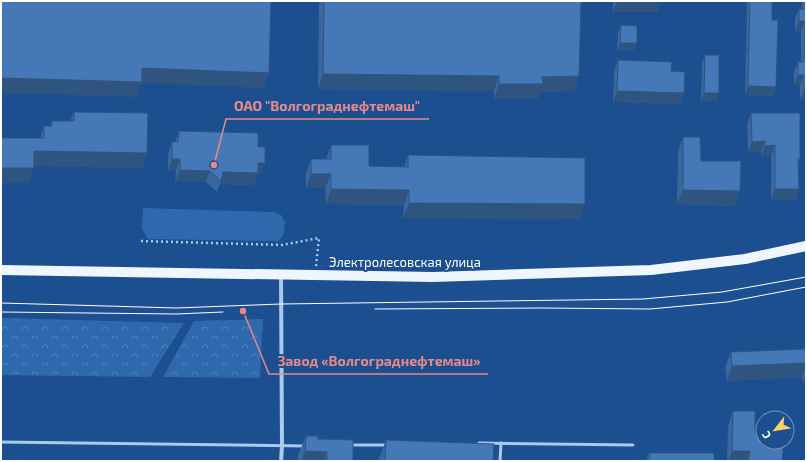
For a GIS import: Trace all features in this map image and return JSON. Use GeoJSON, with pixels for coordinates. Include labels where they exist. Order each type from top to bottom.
{"type":"FeatureCollection","features":[{"type":"Feature","properties":{"kind":"main road","name":"Электролесовская улица"},"geometry":{"type":"LineString","coordinates":[[1,270],[432,277],[651,270],[745,259],[806,246]]}},
{"type":"Feature","properties":{"kind":"street"},"geometry":{"type":"LineString","coordinates":[[280,274],[281,461]]}},
{"type":"Feature","properties":{"kind":"lane"},"geometry":{"type":"LineString","coordinates":[[1,442],[305,446]]}},
{"type":"Feature","properties":{"kind":"lane"},"geometry":{"type":"LineString","coordinates":[[500,461],[501,443]]}},
{"type":"Feature","properties":{"kind":"lane"},"geometry":{"type":"LineString","coordinates":[[478,444],[633,445]]}},
{"type":"Feature","properties":{"kind":"lane"},"geometry":{"type":"LineString","coordinates":[[345,445],[392,445]]}},
{"type":"Feature","properties":{"kind":"path"},"geometry":{"type":"LineString","coordinates":[[142,241],[282,245],[319,238],[315,275]]}},
{"type":"Feature","properties":{"kind":"green space"},"geometry":{"type":"Polygon","coordinates":[[[143,208],[274,212],[281,215],[285,222],[284,230],[282,237],[278,241],[148,239],[142,229],[143,208]]]}},
{"type":"Feature","properties":{"kind":"green space"},"geometry":{"type":"Polygon","coordinates":[[[1,318],[184,323],[150,377],[1,375],[1,318]]]}},
{"type":"Feature","properties":{"kind":"green space"},"geometry":{"type":"Polygon","coordinates":[[[263,319],[260,378],[163,377],[194,321],[263,319]]]}},
{"type":"Feature","properties":{"kind":"building"},"geometry":{"type":"Polygon","coordinates":[[[1,1],[271,1],[269,73],[142,68],[142,82],[1,78],[1,1]]]}},
{"type":"Feature","properties":{"kind":"building"},"geometry":{"type":"Polygon","coordinates":[[[324,1],[581,1],[579,76],[542,77],[543,84],[499,84],[499,76],[323,74],[324,1]]]}},
{"type":"Feature","properties":{"kind":"building"},"geometry":{"type":"Polygon","coordinates":[[[750,1],[772,1],[772,20],[778,20],[776,87],[748,86],[750,1]]]}},
{"type":"Feature","properties":{"kind":"building"},"geometry":{"type":"Polygon","coordinates":[[[805,1],[806,90],[804,90],[804,75],[798,75],[798,62],[804,62],[805,21],[799,21],[799,9],[805,9],[805,1]]]}},
{"type":"Feature","properties":{"kind":"building"},"geometry":{"type":"Polygon","coordinates":[[[621,25],[637,26],[637,43],[620,43],[621,25]]]}},
{"type":"Feature","properties":{"kind":"building"},"geometry":{"type":"Polygon","coordinates":[[[705,55],[719,55],[719,93],[704,93],[705,55]]]}},
{"type":"Feature","properties":{"kind":"building"},"geometry":{"type":"Polygon","coordinates":[[[618,60],[672,62],[671,71],[685,72],[684,93],[617,91],[618,60]]]}},
{"type":"Feature","properties":{"kind":"building"},"geometry":{"type":"Polygon","coordinates":[[[74,112],[148,113],[147,153],[34,151],[34,168],[1,168],[1,138],[44,138],[44,126],[52,126],[52,121],[74,121],[74,112]]]}},
{"type":"Feature","properties":{"kind":"building"},"geometry":{"type":"Polygon","coordinates":[[[751,113],[800,113],[800,159],[798,159],[799,189],[775,189],[775,145],[765,146],[765,141],[752,142],[751,113]]]}},
{"type":"Feature","properties":{"kind":"building"},"geometry":{"type":"Polygon","coordinates":[[[179,131],[258,133],[258,147],[265,147],[265,163],[258,163],[258,173],[223,172],[221,181],[210,171],[180,170],[180,159],[172,159],[172,142],[178,142],[179,131]]]}},
{"type":"Feature","properties":{"kind":"building"},"geometry":{"type":"Polygon","coordinates":[[[683,137],[700,137],[701,161],[741,161],[740,191],[683,190],[683,137]]]}},
{"type":"Feature","properties":{"kind":"building"},"geometry":{"type":"Polygon","coordinates":[[[331,145],[369,145],[369,166],[408,167],[408,155],[585,158],[585,204],[409,203],[409,190],[331,189],[331,174],[311,174],[311,159],[331,159],[331,145]]]}},
{"type":"Feature","properties":{"kind":"building"},"geometry":{"type":"Polygon","coordinates":[[[806,349],[806,363],[732,366],[731,352],[806,349]]]}},
{"type":"Feature","properties":{"kind":"building"},"geometry":{"type":"Polygon","coordinates":[[[733,411],[755,411],[755,450],[783,450],[782,461],[749,461],[750,451],[732,451],[733,411]]]}},
{"type":"Feature","properties":{"kind":"building"},"geometry":{"type":"Polygon","coordinates":[[[306,436],[318,436],[318,439],[353,440],[353,461],[327,461],[327,452],[305,451],[306,436]]]}},
{"type":"Feature","properties":{"kind":"building"},"geometry":{"type":"Polygon","coordinates":[[[386,440],[494,444],[493,461],[385,461],[386,440]]]}},
{"type":"Feature","properties":{"kind":"building"},"geometry":{"type":"Polygon","coordinates":[[[649,453],[714,453],[714,461],[650,461],[649,453]]]}},
{"type":"Feature","properties":{"kind":"tram line"},"geometry":{"type":"LineString","coordinates":[[1,303],[176,308],[281,304],[643,299],[722,292],[806,277]]}},
{"type":"Feature","properties":{"kind":"tram line"},"geometry":{"type":"LineString","coordinates":[[375,309],[650,309],[727,302],[806,287]]}},
{"type":"Feature","properties":{"kind":"tram line"},"geometry":{"type":"LineString","coordinates":[[1,312],[176,314],[223,312]]}},
{"type":"Feature","properties":{"kind":"place","name":"ОАО \"Волгограднефтемаш\""},"geometry":{"type":"Point","coordinates":[214,165]}},
{"type":"Feature","properties":{"kind":"place","name":"Завод «Волгограднефтемаш»"},"geometry":{"type":"Point","coordinates":[243,311]}}]}
